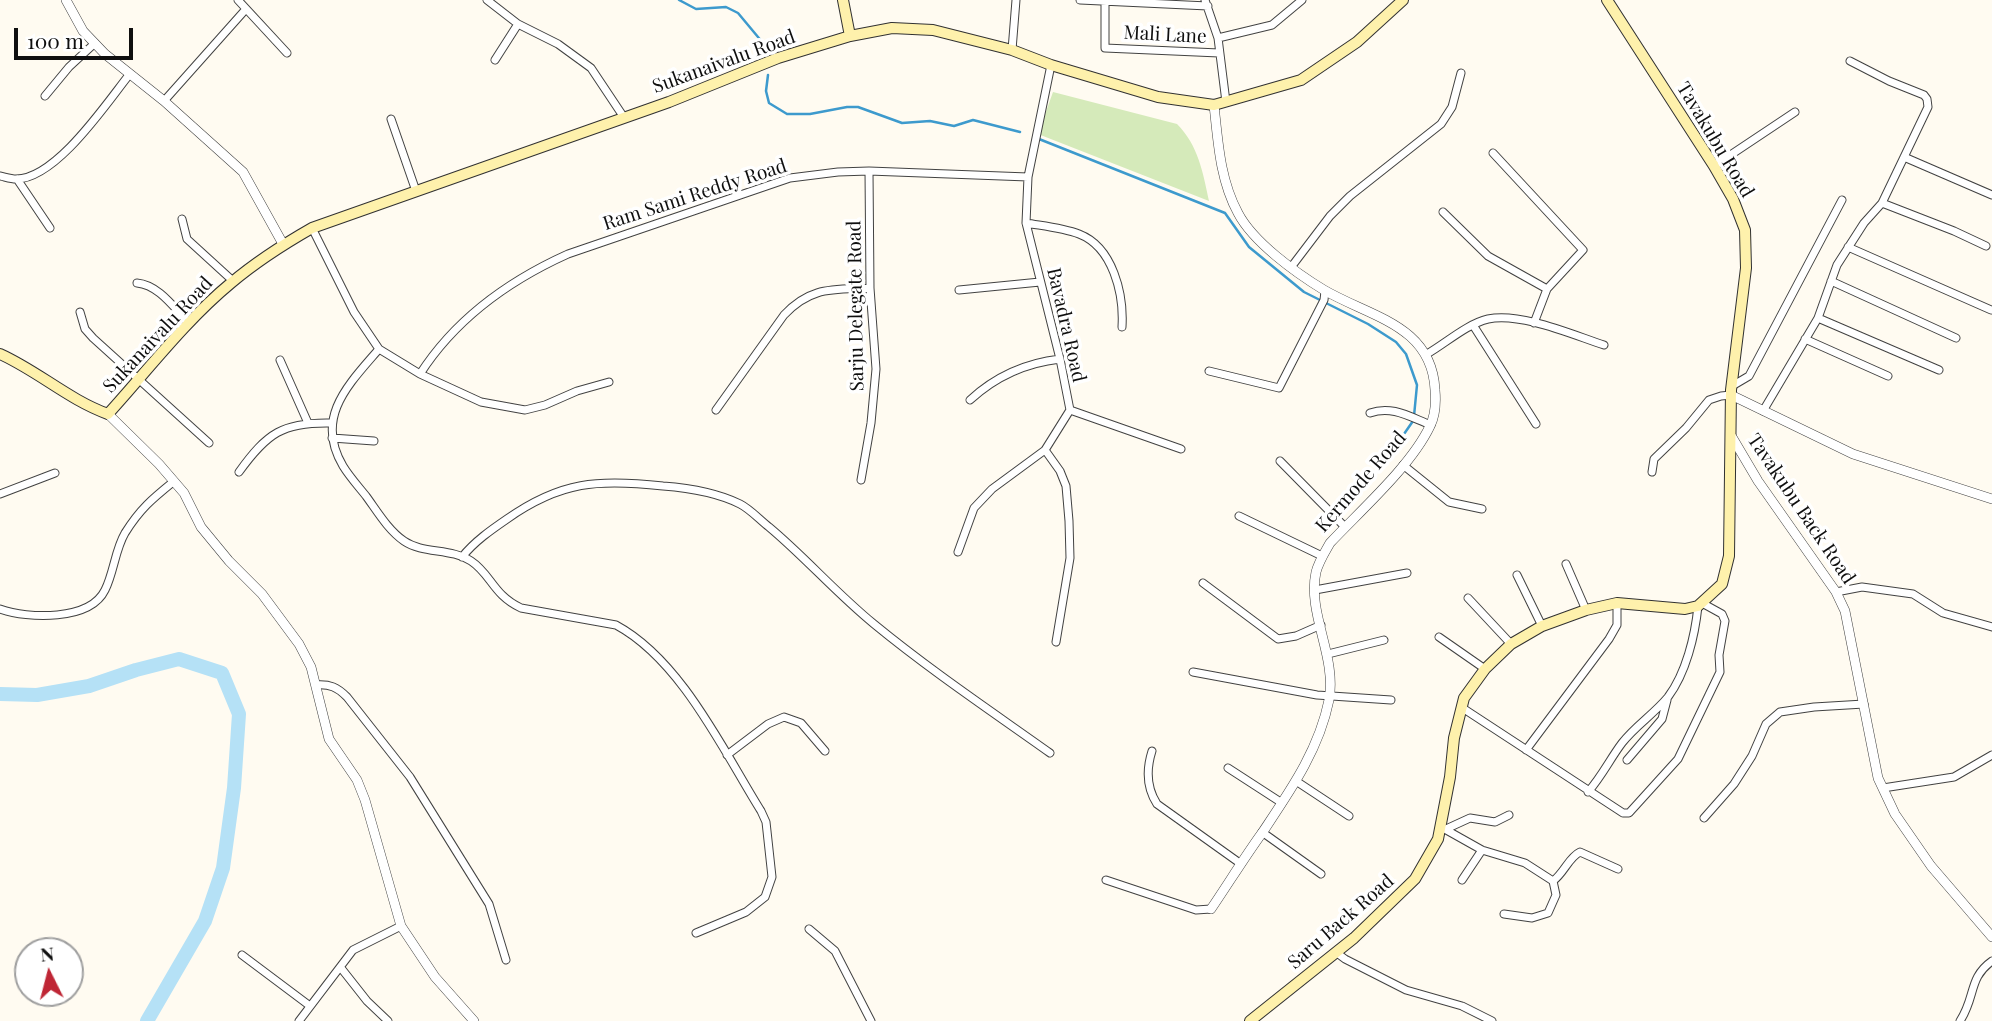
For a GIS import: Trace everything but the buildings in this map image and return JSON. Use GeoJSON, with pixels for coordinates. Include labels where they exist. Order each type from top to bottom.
{"type":"FeatureCollection","features":[{"type":"Feature","properties":{"kind":"main road"},"geometry":{"type":"LineString","coordinates":[[843,0],[850,36]]}},
{"type":"Feature","properties":{"kind":"main road","name":"Sukanaivalu Road"},"geometry":{"type":"LineString","coordinates":[[108,414],[189,323],[233,281],[284,244],[312,228],[669,102],[778,58],[850,36],[892,28],[933,30],[1012,50],[1051,65],[1158,97],[1220,104],[1301,80],[1357,42],[1403,0]]}},
{"type":"Feature","properties":{"kind":"main road","name":"Tavakubu Road"},"geometry":{"type":"LineString","coordinates":[[1607,0],[1714,166],[1733,199],[1745,230],[1747,243],[1744,290],[1732,391],[1732,437]]}},
{"type":"Feature","properties":{"kind":"main road"},"geometry":{"type":"LineString","coordinates":[[0,354],[39,375],[87,407],[108,414]]}},
{"type":"Feature","properties":{"kind":"main road"},"geometry":{"type":"LineString","coordinates":[[1700,605],[1722,584],[1729,556],[1732,437]]}},
{"type":"Feature","properties":{"kind":"main road","name":"Saru Back Road"},"geometry":{"type":"LineString","coordinates":[[1250,1021],[1337,953],[1415,879],[1443,828],[1454,738],[1461,707],[1464,698],[1485,668],[1511,644],[1542,626],[1586,610],[1617,603],[1685,610],[1700,605]]}},
{"type":"Feature","properties":{"kind":"street"},"geometry":{"type":"LineString","coordinates":[[66,0],[83,31],[95,43],[243,172],[284,244]]}},
{"type":"Feature","properties":{"kind":"street"},"geometry":{"type":"LineString","coordinates":[[238,0],[287,52]]}},
{"type":"Feature","properties":{"kind":"street"},"geometry":{"type":"LineString","coordinates":[[487,0],[518,24],[558,44],[591,68],[623,117]]}},
{"type":"Feature","properties":{"kind":"street"},"geometry":{"type":"LineString","coordinates":[[1012,50],[1016,0]]}},
{"type":"Feature","properties":{"kind":"street"},"geometry":{"type":"LineString","coordinates":[[1080,0],[1206,3],[1218,38],[1219,152],[1228,190],[1238,215],[1269,251],[1292,266],[1325,295],[1397,326],[1427,354],[1489,319],[1507,318],[1534,323],[1604,345]]}},
{"type":"Feature","properties":{"kind":"street"},"geometry":{"type":"LineString","coordinates":[[1218,38],[1272,25],[1302,0]]}},
{"type":"Feature","properties":{"kind":"street","name":"Mali Lane"},"geometry":{"type":"LineString","coordinates":[[1105,1],[1104,47],[1219,53]]}},
{"type":"Feature","properties":{"kind":"street"},"geometry":{"type":"LineString","coordinates":[[164,101],[246,9]]}},
{"type":"Feature","properties":{"kind":"street"},"geometry":{"type":"LineString","coordinates":[[495,60],[518,24]]}},
{"type":"Feature","properties":{"kind":"street"},"geometry":{"type":"LineString","coordinates":[[45,96],[69,67],[95,43]]}},
{"type":"Feature","properties":{"kind":"street"},"geometry":{"type":"LineString","coordinates":[[1763,411],[1818,318],[1837,265],[1864,223],[1882,203],[1928,107],[1927,99],[1922,93],[1889,81],[1850,61]]}},
{"type":"Feature","properties":{"kind":"street","name":"Bavadra Road"},"geometry":{"type":"LineString","coordinates":[[958,552],[974,508],[992,489],[1045,450],[1070,410],[1026,223],[1028,177],[1051,65]]}},
{"type":"Feature","properties":{"kind":"street"},"geometry":{"type":"LineString","coordinates":[[1292,266],[1350,196],[1441,124],[1452,107],[1461,73]]}},
{"type":"Feature","properties":{"kind":"street"},"geometry":{"type":"LineString","coordinates":[[0,176],[17,179],[39,173],[63,155],[129,75]]}},
{"type":"Feature","properties":{"kind":"street"},"geometry":{"type":"LineString","coordinates":[[1714,166],[1795,112]]}},
{"type":"Feature","properties":{"kind":"street"},"geometry":{"type":"LineString","coordinates":[[391,119],[416,191]]}},
{"type":"Feature","properties":{"kind":"street"},"geometry":{"type":"LineString","coordinates":[[1493,153],[1583,250],[1547,289],[1534,323]]}},
{"type":"Feature","properties":{"kind":"street"},"geometry":{"type":"LineString","coordinates":[[1904,157],[1992,195]]}},
{"type":"Feature","properties":{"kind":"street","name":"Ram Sami Reddy Road"},"geometry":{"type":"LineString","coordinates":[[420,374],[459,324],[514,281],[568,254],[790,178],[838,172],[1028,177]]}},
{"type":"Feature","properties":{"kind":"street","name":"Sarju Delegate Road"},"geometry":{"type":"LineString","coordinates":[[861,480],[873,410],[876,369],[870,288],[869,172]]}},
{"type":"Feature","properties":{"kind":"street"},"geometry":{"type":"LineString","coordinates":[[17,179],[50,228]]}},
{"type":"Feature","properties":{"kind":"street"},"geometry":{"type":"LineString","coordinates":[[1652,472],[1654,459],[1668,442],[1686,428],[1709,400],[1732,391],[1749,376],[1842,200]]}},
{"type":"Feature","properties":{"kind":"street"},"geometry":{"type":"LineString","coordinates":[[1882,203],[1986,246]]}},
{"type":"Feature","properties":{"kind":"street"},"geometry":{"type":"LineString","coordinates":[[1443,212],[1488,256],[1547,289]]}},
{"type":"Feature","properties":{"kind":"street"},"geometry":{"type":"LineString","coordinates":[[182,219],[187,239],[233,281]]}},
{"type":"Feature","properties":{"kind":"street"},"geometry":{"type":"LineString","coordinates":[[1026,223],[1080,234],[1099,247],[1111,267],[1118,287],[1122,327]]}},
{"type":"Feature","properties":{"kind":"street"},"geometry":{"type":"LineString","coordinates":[[312,228],[354,313],[379,349],[420,374],[481,402],[526,410],[609,382]]}},
{"type":"Feature","properties":{"kind":"street"},"geometry":{"type":"LineString","coordinates":[[1848,247],[1991,310]]}},
{"type":"Feature","properties":{"kind":"street"},"geometry":{"type":"LineString","coordinates":[[1831,281],[1956,338]]}},
{"type":"Feature","properties":{"kind":"street"},"geometry":{"type":"LineString","coordinates":[[959,290],[1040,282]]}},
{"type":"Feature","properties":{"kind":"street"},"geometry":{"type":"LineString","coordinates":[[137,283],[147,284],[158,291],[189,323]]}},
{"type":"Feature","properties":{"kind":"street"},"geometry":{"type":"LineString","coordinates":[[716,410],[797,302],[810,294],[870,288]]}},
{"type":"Feature","properties":{"kind":"street"},"geometry":{"type":"LineString","coordinates":[[1209,371],[1279,388],[1325,295]]}},
{"type":"Feature","properties":{"kind":"street"},"geometry":{"type":"LineString","coordinates":[[80,312],[85,329],[209,443]]}},
{"type":"Feature","properties":{"kind":"street"},"geometry":{"type":"LineString","coordinates":[[1818,318],[1939,370]]}},
{"type":"Feature","properties":{"kind":"street"},"geometry":{"type":"LineString","coordinates":[[1474,326],[1536,424]]}},
{"type":"Feature","properties":{"kind":"street"},"geometry":{"type":"LineString","coordinates":[[1805,339],[1888,376]]}},
{"type":"Feature","properties":{"kind":"street"},"geometry":{"type":"LineString","coordinates":[[379,349],[342,392],[331,423],[332,438],[342,465],[396,534],[405,542],[420,548],[463,556],[480,569],[499,594],[521,608],[607,623],[628,632],[679,680],[766,822],[772,877],[769,889],[758,904],[696,933]]}},
{"type":"Feature","properties":{"kind":"street","name":"Kermode Road"},"geometry":{"type":"LineString","coordinates":[[1211,909],[1283,803],[1315,745],[1330,695],[1328,654],[1315,590],[1317,569],[1330,543],[1403,465],[1431,425],[1436,397],[1427,354]]}},
{"type":"Feature","properties":{"kind":"street"},"geometry":{"type":"LineString","coordinates":[[970,400],[982,389],[1014,370],[1060,359]]}},
{"type":"Feature","properties":{"kind":"street"},"geometry":{"type":"LineString","coordinates":[[280,360],[308,423]]}},
{"type":"Feature","properties":{"kind":"street"},"geometry":{"type":"LineString","coordinates":[[1732,391],[1763,411],[1853,454],[1992,499]]}},
{"type":"Feature","properties":{"kind":"street"},"geometry":{"type":"LineString","coordinates":[[1370,413],[1391,409],[1431,425]]}},
{"type":"Feature","properties":{"kind":"street"},"geometry":{"type":"LineString","coordinates":[[1070,410],[1181,449]]}},
{"type":"Feature","properties":{"kind":"street"},"geometry":{"type":"LineString","coordinates":[[108,414],[184,493],[201,527],[229,561],[262,594],[299,644],[311,667],[329,739],[357,780],[365,800],[401,926],[435,977],[474,1021]]}},
{"type":"Feature","properties":{"kind":"street"},"geometry":{"type":"LineString","coordinates":[[239,472],[256,449],[274,435],[293,425],[331,423]]}},
{"type":"Feature","properties":{"kind":"street","name":"Tavakubu Back Road"},"geometry":{"type":"LineString","coordinates":[[1732,437],[1781,515],[1836,592],[1851,631],[1875,766],[1895,814],[1931,866],[1992,937]]}},
{"type":"Feature","properties":{"kind":"street"},"geometry":{"type":"LineString","coordinates":[[332,438],[374,441]]}},
{"type":"Feature","properties":{"kind":"street"},"geometry":{"type":"LineString","coordinates":[[1045,450],[1066,486],[1069,521],[1070,558],[1056,642]]}},
{"type":"Feature","properties":{"kind":"street"},"geometry":{"type":"LineString","coordinates":[[1280,461],[1345,527]]}},
{"type":"Feature","properties":{"kind":"street"},"geometry":{"type":"LineString","coordinates":[[1403,465],[1449,502],[1482,509]]}},
{"type":"Feature","properties":{"kind":"street"},"geometry":{"type":"LineString","coordinates":[[0,494],[55,473]]}},
{"type":"Feature","properties":{"kind":"street"},"geometry":{"type":"LineString","coordinates":[[463,556],[471,546],[532,501],[584,484],[603,481],[628,482],[692,489],[720,496],[742,505],[782,538],[874,624],[1050,753]]}},
{"type":"Feature","properties":{"kind":"street"},"geometry":{"type":"LineString","coordinates":[[0,609],[48,615],[78,612],[95,603],[104,593],[111,577],[124,536],[144,505],[173,482]]}},
{"type":"Feature","properties":{"kind":"street"},"geometry":{"type":"LineString","coordinates":[[1239,516],[1322,556]]}},
{"type":"Feature","properties":{"kind":"street"},"geometry":{"type":"LineString","coordinates":[[1566,564],[1586,610]]}},
{"type":"Feature","properties":{"kind":"street"},"geometry":{"type":"LineString","coordinates":[[1315,590],[1407,573]]}},
{"type":"Feature","properties":{"kind":"street"},"geometry":{"type":"LineString","coordinates":[[1517,575],[1542,626]]}},
{"type":"Feature","properties":{"kind":"street"},"geometry":{"type":"LineString","coordinates":[[1203,583],[1278,639],[1296,636],[1321,625]]}},
{"type":"Feature","properties":{"kind":"street"},"geometry":{"type":"LineString","coordinates":[[1836,592],[1875,588],[1913,594],[1942,613],[1992,626]]}},
{"type":"Feature","properties":{"kind":"street"},"geometry":{"type":"LineString","coordinates":[[1468,598],[1511,644]]}},
{"type":"Feature","properties":{"kind":"street"},"geometry":{"type":"LineString","coordinates":[[1526,750],[1609,639],[1617,625],[1617,603]]}},
{"type":"Feature","properties":{"kind":"street"},"geometry":{"type":"LineString","coordinates":[[1461,707],[1588,792],[1623,813],[1629,813],[1665,775],[1682,751],[1720,672],[1719,655],[1725,621],[1722,614],[1700,605],[1688,654],[1668,696],[1662,719],[1627,760]]}},
{"type":"Feature","properties":{"kind":"street"},"geometry":{"type":"LineString","coordinates":[[1439,637],[1485,668]]}},
{"type":"Feature","properties":{"kind":"street"},"geometry":{"type":"LineString","coordinates":[[1328,654],[1384,640]]}},
{"type":"Feature","properties":{"kind":"street"},"geometry":{"type":"LineString","coordinates":[[1193,672],[1317,695],[1391,700]]}},
{"type":"Feature","properties":{"kind":"street"},"geometry":{"type":"LineString","coordinates":[[316,685],[327,684],[338,688],[410,777],[489,904],[506,960]]}},
{"type":"Feature","properties":{"kind":"street"},"geometry":{"type":"LineString","coordinates":[[1588,792],[1602,776],[1622,743],[1668,696]]}},
{"type":"Feature","properties":{"kind":"street"},"geometry":{"type":"LineString","coordinates":[[1704,818],[1734,784],[1752,756],[1766,724],[1780,712],[1864,704]]}},
{"type":"Feature","properties":{"kind":"street"},"geometry":{"type":"LineString","coordinates":[[727,755],[768,724],[784,717],[801,723],[825,751]]}},
{"type":"Feature","properties":{"kind":"street"},"geometry":{"type":"LineString","coordinates":[[1152,751],[1147,768],[1148,779],[1151,795],[1157,804],[1241,864]]}},
{"type":"Feature","properties":{"kind":"street"},"geometry":{"type":"LineString","coordinates":[[1883,788],[1954,777],[1992,755]]}},
{"type":"Feature","properties":{"kind":"street"},"geometry":{"type":"LineString","coordinates":[[1228,768],[1283,803]]}},
{"type":"Feature","properties":{"kind":"street"},"geometry":{"type":"LineString","coordinates":[[1296,781],[1349,816]]}},
{"type":"Feature","properties":{"kind":"street"},"geometry":{"type":"LineString","coordinates":[[1443,828],[1469,818],[1495,822],[1509,815]]}},
{"type":"Feature","properties":{"kind":"street"},"geometry":{"type":"LineString","coordinates":[[1443,828],[1482,850],[1525,863],[1553,881],[1556,895],[1548,914],[1532,918],[1504,914]]}},
{"type":"Feature","properties":{"kind":"street"},"geometry":{"type":"LineString","coordinates":[[1262,832],[1321,874]]}},
{"type":"Feature","properties":{"kind":"street"},"geometry":{"type":"LineString","coordinates":[[1462,880],[1482,850]]}},
{"type":"Feature","properties":{"kind":"street"},"geometry":{"type":"LineString","coordinates":[[1553,881],[1560,876],[1574,855],[1580,852],[1618,869]]}},
{"type":"Feature","properties":{"kind":"street"},"geometry":{"type":"LineString","coordinates":[[1106,880],[1196,910],[1211,909]]}},
{"type":"Feature","properties":{"kind":"street"},"geometry":{"type":"LineString","coordinates":[[299,1021],[353,950],[401,926]]}},
{"type":"Feature","properties":{"kind":"street"},"geometry":{"type":"LineString","coordinates":[[809,929],[835,951],[871,1021]]}},
{"type":"Feature","properties":{"kind":"street"},"geometry":{"type":"LineString","coordinates":[[1337,953],[1406,990],[1462,1006],[1492,1021]]}},
{"type":"Feature","properties":{"kind":"street"},"geometry":{"type":"LineString","coordinates":[[242,956],[310,1006]]}},
{"type":"Feature","properties":{"kind":"street"},"geometry":{"type":"LineString","coordinates":[[1960,1021],[1969,1007],[1980,970],[1992,961]]}},
{"type":"Feature","properties":{"kind":"street"},"geometry":{"type":"LineString","coordinates":[[341,968],[367,1001],[388,1021]]}},
{"type":"Feature","properties":{"kind":"green space"},"geometry":{"type":"Polygon","coordinates":[[[1053,92],[1177,124],[1195,150],[1209,201],[1038,134],[1053,92]]]}},
{"type":"Feature","properties":{"kind":"waterway"},"geometry":{"type":"LineString","coordinates":[[679,0],[696,9],[726,7],[738,13],[768,49]]}},
{"type":"Feature","properties":{"kind":"waterway"},"geometry":{"type":"LineString","coordinates":[[768,75],[766,91],[769,103],[787,114],[810,114],[858,107],[902,123],[930,121],[954,126],[973,120],[1020,132]]}},
{"type":"Feature","properties":{"kind":"waterway"},"geometry":{"type":"LineString","coordinates":[[1039,139],[1225,213],[1249,247],[1304,292],[1368,324],[1396,342],[1406,354],[1417,385],[1414,416]]}},
{"type":"Feature","properties":{"kind":"waterway"},"geometry":{"type":"LineString","coordinates":[[1389,449],[1413,421]]}},
{"type":"Feature","properties":{"kind":"waterway"},"geometry":{"type":"LineString","coordinates":[[0,694],[37,695],[89,686],[179,659],[222,673],[239,714],[234,788],[223,868],[205,921],[147,1021]]}}]}
